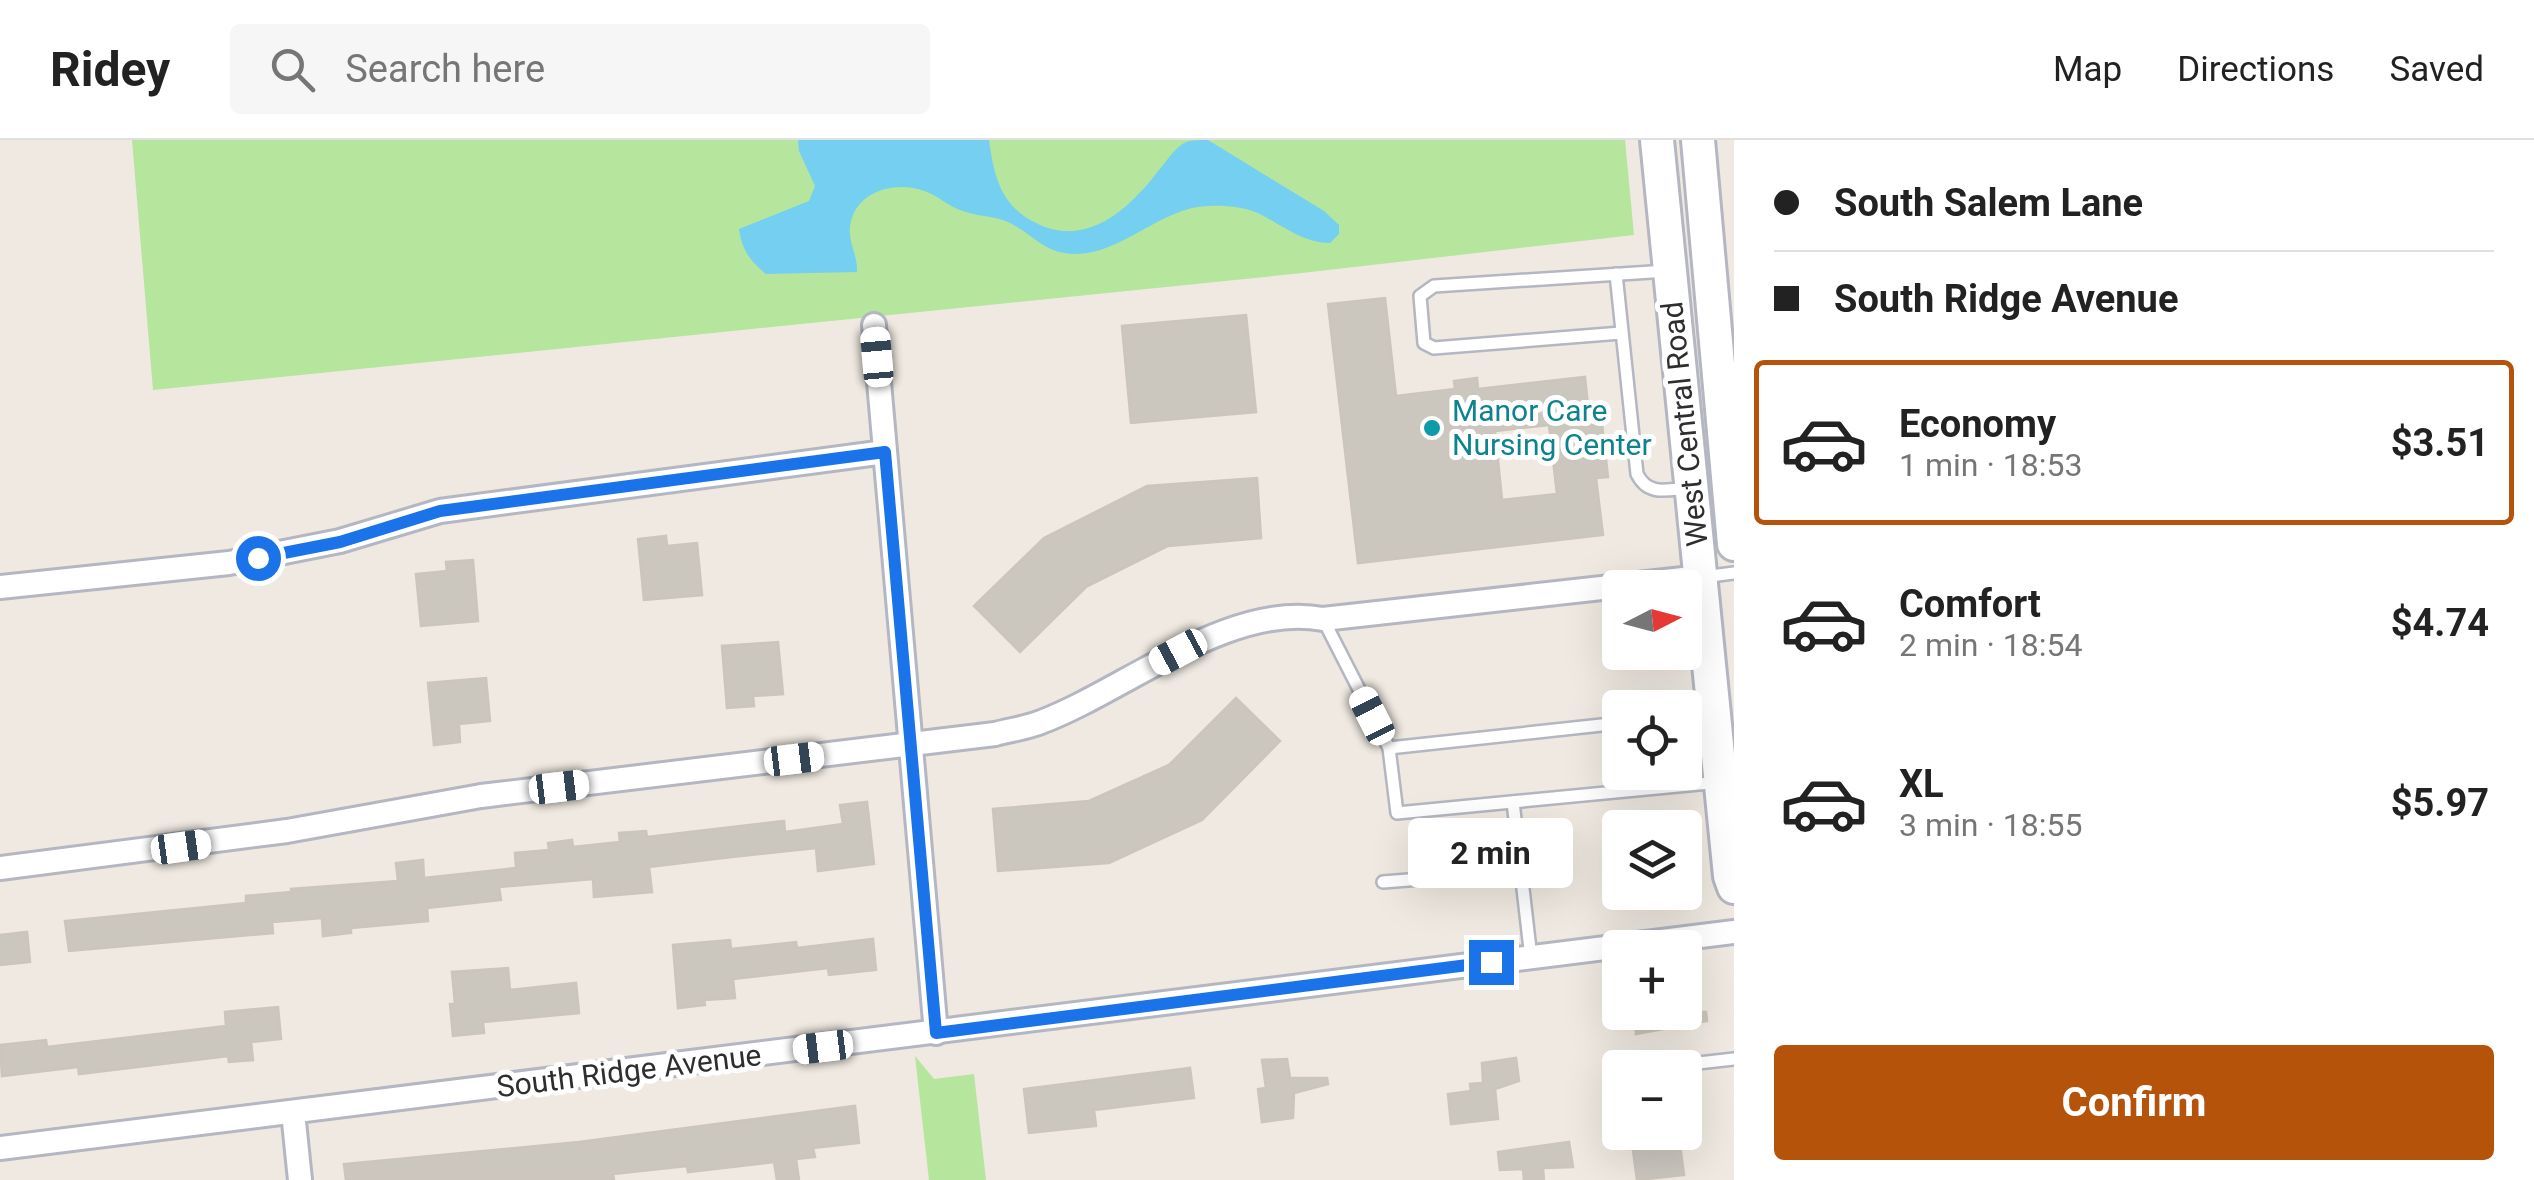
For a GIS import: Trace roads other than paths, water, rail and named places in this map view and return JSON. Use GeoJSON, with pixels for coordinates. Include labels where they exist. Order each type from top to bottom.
{"type":"FeatureCollection","features":[{"type":"Feature","properties":{"kind":"main road","name":"West Central Road"},"geometry":{"type":"LineString","coordinates":[[1657,140],[1700,570]]}},
{"type":"Feature","properties":{"kind":"main road","name":"West Central Road"},"geometry":{"type":"LineString","coordinates":[[1698,140],[1734,544]]}},
{"type":"Feature","properties":{"kind":"main road","name":"West Central Road"},"geometry":{"type":"LineString","coordinates":[[1702,721],[1721,782],[1734,887]]}},
{"type":"Feature","properties":{"kind":"street"},"geometry":{"type":"LineString","coordinates":[[874,325],[936,1033]]}},
{"type":"Feature","properties":{"kind":"street"},"geometry":{"type":"LineString","coordinates":[[0,587],[229,563],[340,542],[440,511],[885,452]]}},
{"type":"Feature","properties":{"kind":"street"},"geometry":{"type":"LineString","coordinates":[[0,868],[234,839],[481,796],[995,734],[1040,722],[1178,652],[1243,626],[1292,615],[1322,618],[1602,588]]}},
{"type":"Feature","properties":{"kind":"street","name":"South Ridge Avenue"},"geometry":{"type":"LineString","coordinates":[[0,1148],[1734,932]]}},
{"type":"Feature","properties":{"kind":"street"},"geometry":{"type":"LineString","coordinates":[[293,1112],[300,1180]]}},
{"type":"Feature","properties":{"kind":"lane"},"geometry":{"type":"LineString","coordinates":[[1621,333],[1434,348],[1424,342],[1420,296],[1434,286],[1670,271]]}},
{"type":"Feature","properties":{"kind":"lane"},"geometry":{"type":"LineString","coordinates":[[1616,274],[1636,474],[1642,485],[1654,491],[1692,488]]}},
{"type":"Feature","properties":{"kind":"lane"},"geometry":{"type":"LineString","coordinates":[[1702,577],[1734,573]]}},
{"type":"Feature","properties":{"kind":"lane"},"geometry":{"type":"LineString","coordinates":[[1322,618],[1389,748],[1397,814],[1721,782]]}},
{"type":"Feature","properties":{"kind":"lane"},"geometry":{"type":"LineString","coordinates":[[1389,748],[1602,725]]}},
{"type":"Feature","properties":{"kind":"lane"},"geometry":{"type":"LineString","coordinates":[[1513,802],[1531,958]]}},
{"type":"Feature","properties":{"kind":"lane"},"geometry":{"type":"LineString","coordinates":[[1383,882],[1521,871]]}},
{"type":"Feature","properties":{"kind":"lane"},"geometry":{"type":"LineString","coordinates":[[1702,1063],[1734,1059]]}},
{"type":"Feature","properties":{"kind":"water"},"geometry":{"type":"Polygon","coordinates":[[[798,140],[989,140],[1001,189],[1015,208],[1036,223],[1073,231],[1090,228],[1121,210],[1182,144],[1208,140],[1324,211],[1339,225],[1339,234],[1330,243],[1320,242],[1254,212],[1208,206],[1172,215],[1101,250],[1064,253],[1043,245],[1006,221],[966,212],[927,192],[902,187],[878,191],[859,205],[853,215],[850,233],[857,272],[766,274],[748,254],[739,229],[809,201],[815,186],[798,140]]]}},
{"type":"Feature","properties":{"kind":"place","name":"Manor Care Nursing Center"},"geometry":{"type":"Point","coordinates":[1432,428]}}]}
